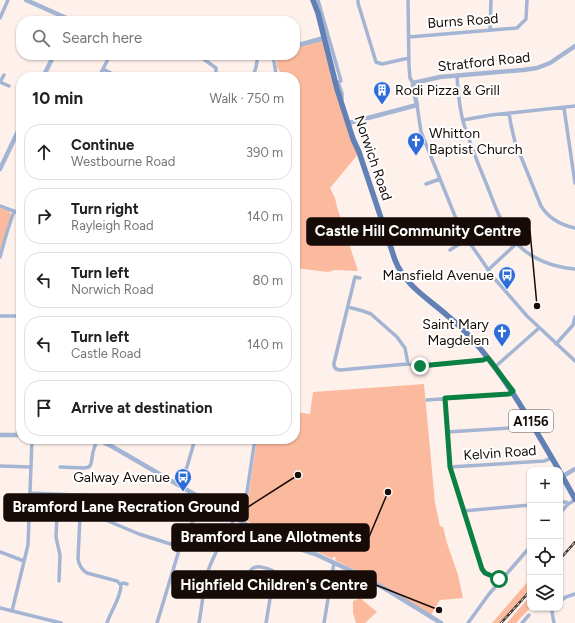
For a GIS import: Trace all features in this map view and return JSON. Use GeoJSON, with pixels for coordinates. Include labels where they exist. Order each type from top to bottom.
{"type":"FeatureCollection","features":[{"type":"Feature","properties":{"kind":"main road","name":"Norwich Road"},"geometry":{"type":"LineString","coordinates":[[313,0],[318,13],[342,104],[353,139],[399,270],[413,287],[472,338],[513,391],[557,467]]}},
{"type":"Feature","properties":{"kind":"main road","name":"Norwich Road"},"geometry":{"type":"LineString","coordinates":[[563,477],[575,500]]}},
{"type":"Feature","properties":{"kind":"street"},"geometry":{"type":"LineString","coordinates":[[0,18],[8,0]]}},
{"type":"Feature","properties":{"kind":"street"},"geometry":{"type":"LineString","coordinates":[[26,0],[60,16]]}},
{"type":"Feature","properties":{"kind":"street","name":"Norwich Road"},"geometry":{"type":"LineString","coordinates":[[318,0],[341,81],[337,85]]}},
{"type":"Feature","properties":{"kind":"street"},"geometry":{"type":"LineString","coordinates":[[358,0],[376,62],[378,64],[382,64],[409,58]]}},
{"type":"Feature","properties":{"kind":"street"},"geometry":{"type":"LineString","coordinates":[[408,0],[410,78],[413,83],[421,132],[457,221],[488,270],[527,316],[575,361]]}},
{"type":"Feature","properties":{"kind":"street"},"geometry":{"type":"LineString","coordinates":[[490,30],[491,0]]}},
{"type":"Feature","properties":{"kind":"street","name":"Burns Road"},"geometry":{"type":"LineString","coordinates":[[409,37],[516,28],[519,27],[526,19],[527,0]]}},
{"type":"Feature","properties":{"kind":"street"},"geometry":{"type":"LineString","coordinates":[[300,45],[324,38]]}},
{"type":"Feature","properties":{"kind":"street","name":"Stratford Road"},"geometry":{"type":"LineString","coordinates":[[413,83],[432,79],[537,68],[550,63],[575,46]]}},
{"type":"Feature","properties":{"kind":"street"},"geometry":{"type":"LineString","coordinates":[[46,72],[52,60]]}},
{"type":"Feature","properties":{"kind":"street"},"geometry":{"type":"LineString","coordinates":[[102,72],[108,60]]}},
{"type":"Feature","properties":{"kind":"street"},"geometry":{"type":"LineString","coordinates":[[205,60],[215,67],[215,72]]}},
{"type":"Feature","properties":{"kind":"street"},"geometry":{"type":"LineString","coordinates":[[254,72],[257,60]]}},
{"type":"Feature","properties":{"kind":"street"},"geometry":{"type":"LineString","coordinates":[[274,60],[276,72]]}},
{"type":"Feature","properties":{"kind":"street"},"geometry":{"type":"LineString","coordinates":[[103,69],[109,72]]}},
{"type":"Feature","properties":{"kind":"street"},"geometry":{"type":"LineString","coordinates":[[4,75],[0,82],[9,86]]}},
{"type":"Feature","properties":{"kind":"street"},"geometry":{"type":"LineString","coordinates":[[457,76],[459,100],[463,120],[470,141],[505,226],[517,244],[533,257],[560,267],[575,270]]}},
{"type":"Feature","properties":{"kind":"street"},"geometry":{"type":"LineString","coordinates":[[349,123],[416,106]]}},
{"type":"Feature","properties":{"kind":"street"},"geometry":{"type":"LineString","coordinates":[[463,120],[491,114],[575,106]]}},
{"type":"Feature","properties":{"kind":"street"},"geometry":{"type":"LineString","coordinates":[[564,108],[575,182]]}},
{"type":"Feature","properties":{"kind":"street"},"geometry":{"type":"LineString","coordinates":[[509,113],[515,142],[543,210],[558,223],[575,228]]}},
{"type":"Feature","properties":{"kind":"street"},"geometry":{"type":"LineString","coordinates":[[0,169],[16,135]]}},
{"type":"Feature","properties":{"kind":"street"},"geometry":{"type":"LineString","coordinates":[[426,184],[440,179]]}},
{"type":"Feature","properties":{"kind":"street"},"geometry":{"type":"LineString","coordinates":[[0,206],[14,211],[0,257]]}},
{"type":"Feature","properties":{"kind":"street"},"geometry":{"type":"LineString","coordinates":[[450,250],[467,239]]}},
{"type":"Feature","properties":{"kind":"street"},"geometry":{"type":"LineString","coordinates":[[488,270],[517,244]]}},
{"type":"Feature","properties":{"kind":"street"},"geometry":{"type":"LineString","coordinates":[[360,278],[355,277],[334,363],[336,369],[340,370],[408,364],[424,366],[483,360],[488,358]]}},
{"type":"Feature","properties":{"kind":"street"},"geometry":{"type":"LineString","coordinates":[[348,307],[371,314],[397,337],[405,348],[408,364]]}},
{"type":"Feature","properties":{"kind":"street"},"geometry":{"type":"LineString","coordinates":[[0,316],[16,316]]}},
{"type":"Feature","properties":{"kind":"street"},"geometry":{"type":"LineString","coordinates":[[556,344],[572,326],[575,317]]}},
{"type":"Feature","properties":{"kind":"street"},"geometry":{"type":"LineString","coordinates":[[495,367],[539,328]]}},
{"type":"Feature","properties":{"kind":"street"},"geometry":{"type":"LineString","coordinates":[[427,400],[509,394],[513,391]]}},
{"type":"Feature","properties":{"kind":"street"},"geometry":{"type":"LineString","coordinates":[[445,398],[450,467],[463,511],[482,569],[485,573],[500,580]]}},
{"type":"Feature","properties":{"kind":"street"},"geometry":{"type":"LineString","coordinates":[[448,432],[527,427],[533,424]]}},
{"type":"Feature","properties":{"kind":"street"},"geometry":{"type":"LineString","coordinates":[[0,435],[16,435]]}},
{"type":"Feature","properties":{"kind":"street"},"geometry":{"type":"LineString","coordinates":[[12,611],[28,541],[32,444]]}},
{"type":"Feature","properties":{"kind":"street"},"geometry":{"type":"LineString","coordinates":[[62,468],[89,467],[95,444]]}},
{"type":"Feature","properties":{"kind":"street"},"geometry":{"type":"LineString","coordinates":[[106,444],[235,518],[280,542],[315,554],[356,573],[389,591],[441,623]]}},
{"type":"Feature","properties":{"kind":"street"},"geometry":{"type":"LineString","coordinates":[[177,484],[187,467],[194,444]]}},
{"type":"Feature","properties":{"kind":"street"},"geometry":{"type":"LineString","coordinates":[[241,521],[244,512],[254,444]]}},
{"type":"Feature","properties":{"kind":"street","name":"Kelvin Road"},"geometry":{"type":"LineString","coordinates":[[450,467],[544,461],[552,458]]}},
{"type":"Feature","properties":{"kind":"street"},"geometry":{"type":"LineString","coordinates":[[0,466],[31,467]]}},
{"type":"Feature","properties":{"kind":"street"},"geometry":{"type":"LineString","coordinates":[[563,472],[575,469]]}},
{"type":"Feature","properties":{"kind":"street"},"geometry":{"type":"LineString","coordinates":[[30,493],[94,497],[99,496]]}},
{"type":"Feature","properties":{"kind":"street"},"geometry":{"type":"LineString","coordinates":[[58,494],[56,538],[60,555],[57,574],[59,581]]}},
{"type":"Feature","properties":{"kind":"street"},"geometry":{"type":"LineString","coordinates":[[81,495],[81,513],[77,544],[81,567],[90,574],[117,581],[121,584],[126,584]]}},
{"type":"Feature","properties":{"kind":"street"},"geometry":{"type":"LineString","coordinates":[[563,510],[568,504],[575,500]]}},
{"type":"Feature","properties":{"kind":"street"},"geometry":{"type":"LineString","coordinates":[[157,623],[180,547],[186,533],[205,501]]}},
{"type":"Feature","properties":{"kind":"street"},"geometry":{"type":"LineString","coordinates":[[563,502],[568,504]]}},
{"type":"Feature","properties":{"kind":"street"},"geometry":{"type":"LineString","coordinates":[[463,511],[527,505]]}},
{"type":"Feature","properties":{"kind":"street"},"geometry":{"type":"LineString","coordinates":[[81,513],[90,514],[140,534],[180,547]]}},
{"type":"Feature","properties":{"kind":"street"},"geometry":{"type":"LineString","coordinates":[[199,623],[204,589],[209,569],[215,554],[235,518]]}},
{"type":"Feature","properties":{"kind":"street"},"geometry":{"type":"LineString","coordinates":[[468,623],[500,580],[527,550]]}},
{"type":"Feature","properties":{"kind":"street"},"geometry":{"type":"LineString","coordinates":[[0,552],[24,561]]}},
{"type":"Feature","properties":{"kind":"street"},"geometry":{"type":"LineString","coordinates":[[324,623],[334,563]]}},
{"type":"Feature","properties":{"kind":"street"},"geometry":{"type":"LineString","coordinates":[[249,580],[250,572],[256,567],[273,571],[266,623]]}},
{"type":"Feature","properties":{"kind":"street"},"geometry":{"type":"LineString","coordinates":[[107,623],[120,593],[121,584]]}},
{"type":"Feature","properties":{"kind":"street"},"geometry":{"type":"LineString","coordinates":[[272,585],[329,594]]}},
{"type":"Feature","properties":{"kind":"street"},"geometry":{"type":"LineString","coordinates":[[563,599],[575,594]]}},
{"type":"Feature","properties":{"kind":"street"},"geometry":{"type":"LineString","coordinates":[[0,608],[61,623]]}},
{"type":"Feature","properties":{"kind":"street"},"geometry":{"type":"LineString","coordinates":[[552,611],[554,623]]}},
{"type":"Feature","properties":{"kind":"street"},"geometry":{"type":"LineString","coordinates":[[522,623],[529,615]]}},
{"type":"Feature","properties":{"kind":"shaded area"},"geometry":{"type":"Polygon","coordinates":[[[324,38],[359,153],[330,188],[335,198],[358,271],[335,270],[328,272],[300,269],[300,72],[280,72],[277,67],[276,60],[300,60],[300,44],[324,38]]]}},
{"type":"Feature","properties":{"kind":"shaded area"},"geometry":{"type":"Polygon","coordinates":[[[0,208],[9,211],[11,215],[0,252],[0,208]]]}},
{"type":"Feature","properties":{"kind":"shaded area"},"geometry":{"type":"Polygon","coordinates":[[[424,384],[435,503],[440,526],[443,527],[458,575],[463,598],[440,600],[431,615],[359,572],[335,560],[336,557],[333,557],[333,559],[313,550],[281,539],[245,520],[256,444],[300,444],[300,413],[310,414],[313,392],[424,384]]]}},
{"type":"Feature","properties":{"kind":"shaded area"},"geometry":{"type":"Polygon","coordinates":[[[527,582],[527,593],[502,623],[492,623],[527,582]]]}},
{"type":"Feature","properties":{"kind":"shaded area"},"geometry":{"type":"Polygon","coordinates":[[[360,598],[377,612],[365,623],[356,623],[353,613],[353,601],[360,598]]]}},
{"type":"Feature","properties":{"kind":"shaded area"},"geometry":{"type":"Polygon","coordinates":[[[527,600],[527,611],[516,623],[507,623],[527,600]]]}},
{"type":"Feature","properties":{"kind":"railway"},"geometry":{"type":"LineString","coordinates":[[563,556],[575,542]]}},
{"type":"Feature","properties":{"kind":"railway"},"geometry":{"type":"LineString","coordinates":[[501,623],[527,594]]}},
{"type":"Feature","properties":{"kind":"place","name":"Rodi Pizza & Grill"},"geometry":{"type":"Point","coordinates":[382,105]}},
{"type":"Feature","properties":{"kind":"place","name":"Whitton Baptist Church"},"geometry":{"type":"Point","coordinates":[416,156]}},
{"type":"Feature","properties":{"kind":"place","name":"Mansfield Avenue"},"geometry":{"type":"Point","coordinates":[507,290]}},
{"type":"Feature","properties":{"kind":"place","name":"Castle Hill Community Centre"},"geometry":{"type":"Point","coordinates":[537,306]}},
{"type":"Feature","properties":{"kind":"place","name":"Saint Mary Magdelen"},"geometry":{"type":"Point","coordinates":[502,347]}},
{"type":"Feature","properties":{"kind":"place","name":"Bramford Lane Recration Ground"},"geometry":{"type":"Point","coordinates":[298,475]}},
{"type":"Feature","properties":{"kind":"place","name":"Galway Avenue"},"geometry":{"type":"Point","coordinates":[183,492]}},
{"type":"Feature","properties":{"kind":"place","name":"Bramford Lane Allotments"},"geometry":{"type":"Point","coordinates":[388,492]}},
{"type":"Feature","properties":{"kind":"place","name":"Highfield Children's Centre"},"geometry":{"type":"Point","coordinates":[439,610]}},
{"type":"Feature","properties":{"kind":"route"},"geometry":{"type":"LineString","coordinates":[[420,366],[483,360],[488,358],[513,391],[509,394],[445,398],[449,466],[483,572],[499,579]]}}]}
